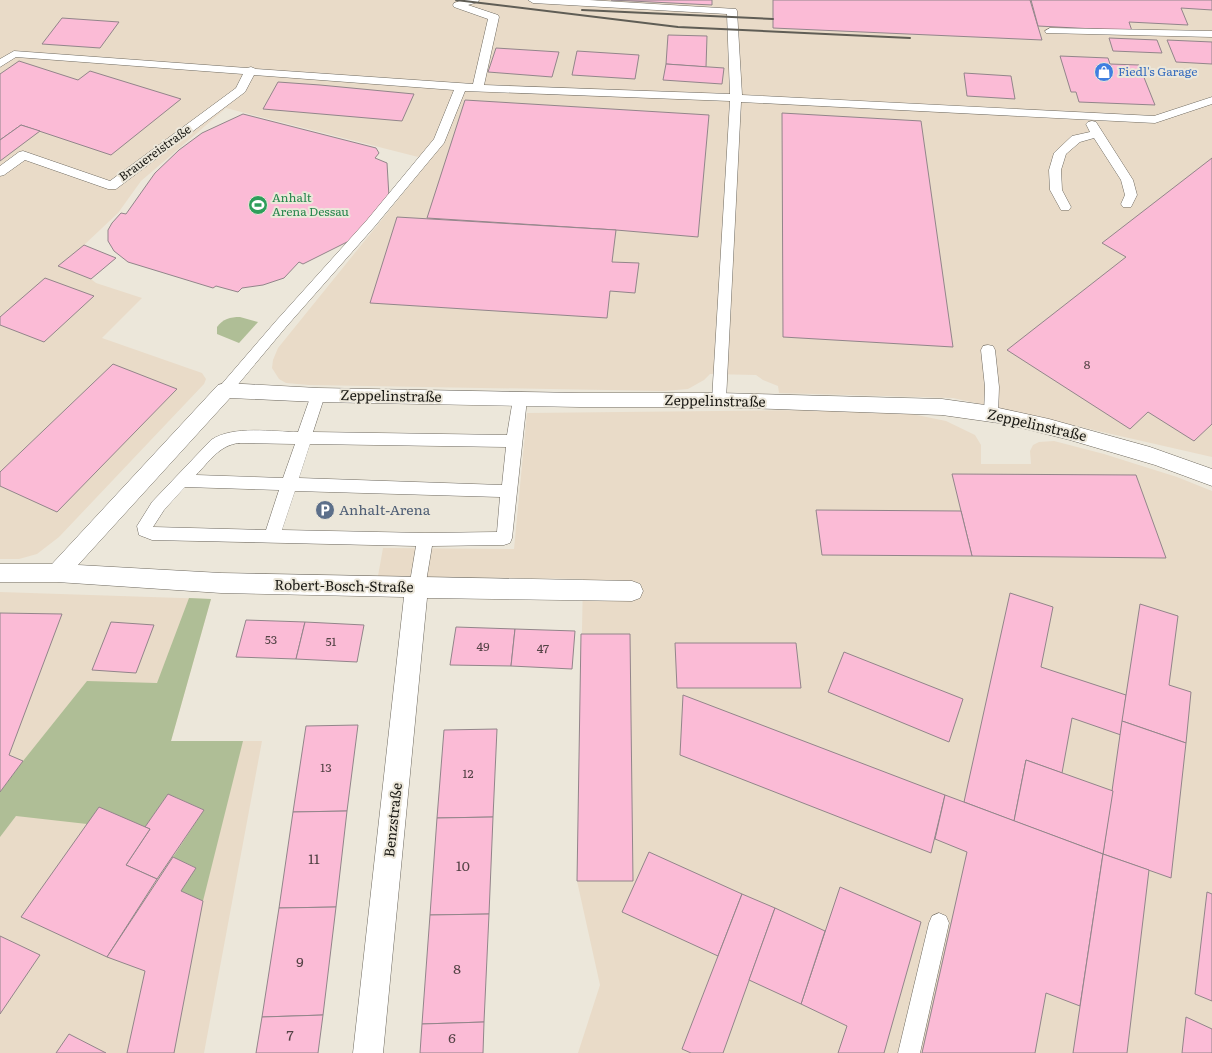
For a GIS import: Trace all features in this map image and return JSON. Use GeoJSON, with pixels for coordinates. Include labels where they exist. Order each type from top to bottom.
{"type":"FeatureCollection","features":[{"type":"Feature","properties":{"kind":"street","name":"Zeppelinstraße"},"geometry":{"type":"LineString","coordinates":[[219,397],[318,395],[719,400],[942,407],[991,414],[1081,435],[1162,459],[1212,478]]}},
{"type":"Feature","properties":{"kind":"street"},"geometry":{"type":"LineString","coordinates":[[57,574],[219,397]]}},
{"type":"Feature","properties":{"kind":"street","name":"Robert-Bosch-Straße"},"geometry":{"type":"LineString","coordinates":[[0,573],[57,574],[221,583],[632,591]]}},
{"type":"Feature","properties":{"kind":"street","name":"Benzstraße"},"geometry":{"type":"LineString","coordinates":[[368,1053],[417,588]]}},
{"type":"Feature","properties":{"kind":"lane"},"geometry":{"type":"LineString","coordinates":[[474,0],[458,5],[494,17],[478,88]]}},
{"type":"Feature","properties":{"kind":"lane"},"geometry":{"type":"LineString","coordinates":[[533,0],[732,11],[736,98],[719,400]]}},
{"type":"Feature","properties":{"kind":"lane"},"geometry":{"type":"LineString","coordinates":[[1050,31],[1212,34]]}},
{"type":"Feature","properties":{"kind":"lane"},"geometry":{"type":"LineString","coordinates":[[0,64],[14,54],[251,70],[460,87],[736,98],[1155,120],[1212,100]]}},
{"type":"Feature","properties":{"kind":"lane","name":"Brauereistraße"},"geometry":{"type":"LineString","coordinates":[[0,172],[23,155],[112,186],[241,90],[251,70]]}},
{"type":"Feature","properties":{"kind":"lane"},"geometry":{"type":"LineString","coordinates":[[219,397],[440,140],[460,87]]}},
{"type":"Feature","properties":{"kind":"lane"},"geometry":{"type":"LineString","coordinates":[[1090,117],[1096,134],[1125,176],[1131,194],[1128,204]]}},
{"type":"Feature","properties":{"kind":"lane"},"geometry":{"type":"LineString","coordinates":[[1065,207],[1056,190],[1055,170],[1060,153],[1076,139],[1096,134]]}},
{"type":"Feature","properties":{"kind":"lane"},"geometry":{"type":"LineString","coordinates":[[988,350],[992,388],[991,414]]}},
{"type":"Feature","properties":{"kind":"lane"},"geometry":{"type":"LineString","coordinates":[[272,537],[318,395]]}},
{"type":"Feature","properties":{"kind":"lane"},"geometry":{"type":"LineString","coordinates":[[514,441],[227,438],[220,440],[213,447],[149,518],[145,526],[145,530],[152,533],[272,537],[425,540],[504,538],[520,398]]}},
{"type":"Feature","properties":{"kind":"lane"},"geometry":{"type":"LineString","coordinates":[[183,481],[509,491]]}},
{"type":"Feature","properties":{"kind":"lane"},"geometry":{"type":"LineString","coordinates":[[417,588],[425,540]]}},
{"type":"Feature","properties":{"kind":"lane"},"geometry":{"type":"LineString","coordinates":[[909,1053],[939,923]]}},
{"type":"Feature","properties":{"kind":"shaded area"},"geometry":{"type":"Polygon","coordinates":[[[0,0],[1212,0],[1212,457],[953,398],[779,393],[778,386],[763,380],[756,375],[710,374],[704,380],[688,389],[663,391],[309,385],[286,383],[279,379],[272,368],[273,360],[278,348],[430,160],[226,108],[141,181],[118,213],[84,245],[58,266],[91,279],[96,283],[142,298],[102,338],[202,373],[206,379],[204,384],[59,537],[37,554],[19,559],[0,559],[0,0]]]}},
{"type":"Feature","properties":{"kind":"shaded area"},"geometry":{"type":"Polygon","coordinates":[[[809,410],[907,413],[946,421],[975,435],[981,445],[981,464],[1031,464],[1030,451],[1033,445],[1039,442],[1054,441],[1104,454],[1177,477],[1212,491],[1212,1053],[578,1053],[600,985],[577,881],[583,579],[378,576],[383,548],[514,549],[527,413],[809,410]]]}},
{"type":"Feature","properties":{"kind":"shaded area"},"geometry":{"type":"Polygon","coordinates":[[[0,592],[211,599],[171,741],[262,741],[204,1053],[0,1053],[0,592]]]}},
{"type":"Feature","properties":{"kind":"green space"},"geometry":{"type":"Polygon","coordinates":[[[240,317],[258,322],[239,343],[217,334],[217,327],[224,320],[240,317]]]}},
{"type":"Feature","properties":{"kind":"green space"},"geometry":{"type":"Polygon","coordinates":[[[189,598],[211,599],[171,741],[243,741],[203,901],[181,891],[196,868],[173,857],[204,810],[168,794],[145,827],[87,824],[16,816],[0,837],[0,792],[23,761],[87,681],[157,683],[189,598]]]}},
{"type":"Feature","properties":{"kind":"building"},"geometry":{"type":"Polygon","coordinates":[[[611,0],[712,0],[712,5],[611,0]]]}},
{"type":"Feature","properties":{"kind":"building"},"geometry":{"type":"Polygon","coordinates":[[[773,0],[1030,0],[1042,40],[773,28],[773,0]]]}},
{"type":"Feature","properties":{"kind":"building"},"geometry":{"type":"Polygon","coordinates":[[[1031,0],[1212,0],[1212,10],[1181,8],[1188,25],[1129,22],[1132,31],[1038,26],[1031,0]]]}},
{"type":"Feature","properties":{"kind":"building"},"geometry":{"type":"Polygon","coordinates":[[[62,18],[119,22],[100,48],[42,44],[62,18]]]}},
{"type":"Feature","properties":{"kind":"building"},"geometry":{"type":"Polygon","coordinates":[[[668,35],[707,36],[706,67],[666,64],[668,35]]]}},
{"type":"Feature","properties":{"kind":"building"},"geometry":{"type":"Polygon","coordinates":[[[1109,38],[1157,40],[1162,53],[1113,51],[1109,38]]]}},
{"type":"Feature","properties":{"kind":"building"},"geometry":{"type":"Polygon","coordinates":[[[1167,40],[1212,42],[1212,64],[1176,62],[1167,40]]]}},
{"type":"Feature","properties":{"kind":"building"},"geometry":{"type":"Polygon","coordinates":[[[496,48],[559,52],[552,77],[488,72],[496,48]]]}},
{"type":"Feature","properties":{"kind":"building"},"geometry":{"type":"Polygon","coordinates":[[[577,51],[639,55],[635,79],[572,75],[577,51]]]}},
{"type":"Feature","properties":{"kind":"building"},"geometry":{"type":"Polygon","coordinates":[[[1060,56],[1108,58],[1110,64],[1139,65],[1155,105],[1079,102],[1076,92],[1071,92],[1060,56]]]}},
{"type":"Feature","properties":{"kind":"building"},"geometry":{"type":"Polygon","coordinates":[[[19,61],[78,80],[90,71],[181,99],[111,155],[21,125],[0,140],[0,74],[19,61]]]}},
{"type":"Feature","properties":{"kind":"building"},"geometry":{"type":"Polygon","coordinates":[[[666,64],[724,68],[722,84],[663,80],[666,64]]]}},
{"type":"Feature","properties":{"kind":"building"},"geometry":{"type":"Polygon","coordinates":[[[964,73],[1011,76],[1015,99],[967,96],[964,73]]]}},
{"type":"Feature","properties":{"kind":"building"},"geometry":{"type":"Polygon","coordinates":[[[278,82],[414,94],[402,121],[263,109],[278,82]]]}},
{"type":"Feature","properties":{"kind":"building"},"geometry":{"type":"Polygon","coordinates":[[[465,100],[709,115],[698,237],[616,230],[427,218],[465,100]]]}},
{"type":"Feature","properties":{"kind":"building"},"geometry":{"type":"Polygon","coordinates":[[[782,113],[921,121],[953,347],[783,337],[782,113]]]}},
{"type":"Feature","properties":{"kind":"building","name":"Anhalt Arena Dessau"},"geometry":{"type":"Polygon","coordinates":[[[243,114],[376,148],[379,153],[375,158],[387,163],[389,197],[355,238],[303,264],[299,262],[284,278],[263,285],[242,288],[238,292],[216,286],[213,288],[128,262],[114,251],[108,241],[108,230],[121,213],[126,214],[155,173],[179,150],[202,133],[243,114]]]}},
{"type":"Feature","properties":{"kind":"building"},"geometry":{"type":"Polygon","coordinates":[[[21,125],[40,131],[0,161],[0,140],[21,125]]]}},
{"type":"Feature","properties":{"kind":"building"},"geometry":{"type":"Polygon","coordinates":[[[1212,158],[1212,424],[1194,441],[1148,412],[1130,429],[1007,350],[1126,257],[1102,243],[1212,158]]]}},
{"type":"Feature","properties":{"kind":"building"},"geometry":{"type":"Polygon","coordinates":[[[397,217],[616,230],[612,262],[639,263],[635,293],[610,291],[607,318],[370,303],[397,217]]]}},
{"type":"Feature","properties":{"kind":"building"},"geometry":{"type":"Polygon","coordinates":[[[84,245],[116,258],[91,279],[58,266],[84,245]]]}},
{"type":"Feature","properties":{"kind":"building"},"geometry":{"type":"Polygon","coordinates":[[[45,278],[94,296],[44,342],[0,325],[0,317],[45,278]]]}},
{"type":"Feature","properties":{"kind":"building"},"geometry":{"type":"Polygon","coordinates":[[[113,364],[177,389],[57,512],[0,486],[0,472],[113,364]]]}},
{"type":"Feature","properties":{"kind":"building"},"geometry":{"type":"Polygon","coordinates":[[[952,474],[1136,475],[1166,558],[972,556],[952,474]]]}},
{"type":"Feature","properties":{"kind":"building"},"geometry":{"type":"Polygon","coordinates":[[[816,510],[961,511],[972,556],[822,555],[816,510]]]}},
{"type":"Feature","properties":{"kind":"building"},"geometry":{"type":"Polygon","coordinates":[[[1010,593],[1053,607],[1041,667],[1126,695],[1121,735],[1072,718],[1062,773],[1026,760],[1014,821],[964,802],[1010,593]]]}},
{"type":"Feature","properties":{"kind":"building"},"geometry":{"type":"Polygon","coordinates":[[[1140,604],[1178,616],[1169,685],[1191,692],[1186,743],[1122,721],[1140,604]]]}},
{"type":"Feature","properties":{"kind":"building"},"geometry":{"type":"Polygon","coordinates":[[[0,613],[62,614],[9,755],[23,761],[0,792],[0,613]]]}},
{"type":"Feature","properties":{"kind":"building"},"geometry":{"type":"Polygon","coordinates":[[[246,620],[305,622],[296,659],[236,657],[246,620]]]}},
{"type":"Feature","properties":{"kind":"building"},"geometry":{"type":"Polygon","coordinates":[[[111,622],[154,625],[136,673],[92,670],[111,622]]]}},
{"type":"Feature","properties":{"kind":"building"},"geometry":{"type":"Polygon","coordinates":[[[305,622],[364,625],[357,662],[296,659],[305,622]]]}},
{"type":"Feature","properties":{"kind":"building"},"geometry":{"type":"Polygon","coordinates":[[[456,627],[515,629],[511,666],[450,665],[456,627]]]}},
{"type":"Feature","properties":{"kind":"building"},"geometry":{"type":"Polygon","coordinates":[[[515,629],[575,631],[572,669],[511,666],[515,629]]]}},
{"type":"Feature","properties":{"kind":"building"},"geometry":{"type":"Polygon","coordinates":[[[581,634],[630,634],[633,881],[577,881],[581,634]]]}},
{"type":"Feature","properties":{"kind":"building"},"geometry":{"type":"Polygon","coordinates":[[[675,643],[796,643],[801,688],[677,688],[675,643]]]}},
{"type":"Feature","properties":{"kind":"building"},"geometry":{"type":"Polygon","coordinates":[[[844,652],[963,699],[949,742],[828,692],[844,652]]]}},
{"type":"Feature","properties":{"kind":"building"},"geometry":{"type":"Polygon","coordinates":[[[683,695],[945,795],[931,853],[680,755],[683,695]]]}},
{"type":"Feature","properties":{"kind":"building"},"geometry":{"type":"Polygon","coordinates":[[[1122,721],[1186,743],[1171,878],[1103,854],[1122,721]]]}},
{"type":"Feature","properties":{"kind":"building"},"geometry":{"type":"Polygon","coordinates":[[[358,725],[347,811],[293,812],[306,726],[358,725]]]}},
{"type":"Feature","properties":{"kind":"building"},"geometry":{"type":"Polygon","coordinates":[[[497,729],[493,817],[437,818],[444,730],[497,729]]]}},
{"type":"Feature","properties":{"kind":"building"},"geometry":{"type":"Polygon","coordinates":[[[1026,760],[1113,791],[1103,854],[1014,821],[1026,760]]]}},
{"type":"Feature","properties":{"kind":"building"},"geometry":{"type":"Polygon","coordinates":[[[168,794],[204,810],[157,879],[126,865],[150,829],[145,827],[168,794]]]}},
{"type":"Feature","properties":{"kind":"building"},"geometry":{"type":"Polygon","coordinates":[[[945,795],[1103,854],[1080,1006],[1046,993],[1035,1053],[922,1053],[967,852],[935,839],[945,795]]]}},
{"type":"Feature","properties":{"kind":"building"},"geometry":{"type":"Polygon","coordinates":[[[99,807],[150,829],[126,865],[157,879],[107,957],[21,917],[99,807]]]}},
{"type":"Feature","properties":{"kind":"building"},"geometry":{"type":"Polygon","coordinates":[[[347,811],[336,907],[279,908],[293,812],[347,811]]]}},
{"type":"Feature","properties":{"kind":"building"},"geometry":{"type":"Polygon","coordinates":[[[493,817],[489,914],[430,915],[437,818],[493,817]]]}},
{"type":"Feature","properties":{"kind":"building"},"geometry":{"type":"Polygon","coordinates":[[[649,852],[742,894],[718,956],[622,912],[649,852]]]}},
{"type":"Feature","properties":{"kind":"building"},"geometry":{"type":"Polygon","coordinates":[[[1103,854],[1149,870],[1127,1053],[1073,1053],[1103,854]]]}},
{"type":"Feature","properties":{"kind":"building"},"geometry":{"type":"Polygon","coordinates":[[[173,857],[196,868],[181,891],[203,901],[174,1053],[127,1053],[145,971],[107,957],[173,857]]]}},
{"type":"Feature","properties":{"kind":"building"},"geometry":{"type":"Polygon","coordinates":[[[840,887],[921,922],[884,1053],[838,1053],[847,1026],[801,1004],[840,887]]]}},
{"type":"Feature","properties":{"kind":"building"},"geometry":{"type":"Polygon","coordinates":[[[1207,892],[1212,894],[1212,1001],[1195,994],[1207,892]]]}},
{"type":"Feature","properties":{"kind":"building"},"geometry":{"type":"Polygon","coordinates":[[[742,894],[775,908],[723,1053],[691,1053],[682,1049],[742,894]]]}},
{"type":"Feature","properties":{"kind":"building"},"geometry":{"type":"Polygon","coordinates":[[[336,907],[323,1015],[262,1017],[279,908],[336,907]]]}},
{"type":"Feature","properties":{"kind":"building"},"geometry":{"type":"Polygon","coordinates":[[[775,908],[825,931],[801,1004],[749,980],[775,908]]]}},
{"type":"Feature","properties":{"kind":"building"},"geometry":{"type":"Polygon","coordinates":[[[489,914],[484,1022],[422,1024],[430,915],[489,914]]]}},
{"type":"Feature","properties":{"kind":"building"},"geometry":{"type":"Polygon","coordinates":[[[0,936],[40,955],[0,1014],[0,936]]]}},
{"type":"Feature","properties":{"kind":"building"},"geometry":{"type":"Polygon","coordinates":[[[323,1015],[318,1053],[256,1053],[262,1017],[323,1015]]]}},
{"type":"Feature","properties":{"kind":"building"},"geometry":{"type":"Polygon","coordinates":[[[1186,1017],[1212,1029],[1212,1053],[1182,1053],[1186,1017]]]}},
{"type":"Feature","properties":{"kind":"building"},"geometry":{"type":"Polygon","coordinates":[[[484,1022],[483,1053],[420,1053],[422,1024],[484,1022]]]}},
{"type":"Feature","properties":{"kind":"building"},"geometry":{"type":"Polygon","coordinates":[[[69,1034],[106,1053],[56,1053],[69,1034]]]}},
{"type":"Feature","properties":{"kind":"railway"},"geometry":{"type":"LineString","coordinates":[[456,0],[678,27],[910,38]]}},
{"type":"Feature","properties":{"kind":"railway"},"geometry":{"type":"LineString","coordinates":[[582,10],[773,19]]}},
{"type":"Feature","properties":{"kind":"place","name":"Fiedl's Garage"},"geometry":{"type":"Point","coordinates":[1104,72]}},
{"type":"Feature","properties":{"kind":"place","name":"Anhalt Arena Dessau"},"geometry":{"type":"Point","coordinates":[258,205]}},
{"type":"Feature","properties":{"kind":"place","name":"Anhalt-Arena"},"geometry":{"type":"Point","coordinates":[325,510]}}]}
